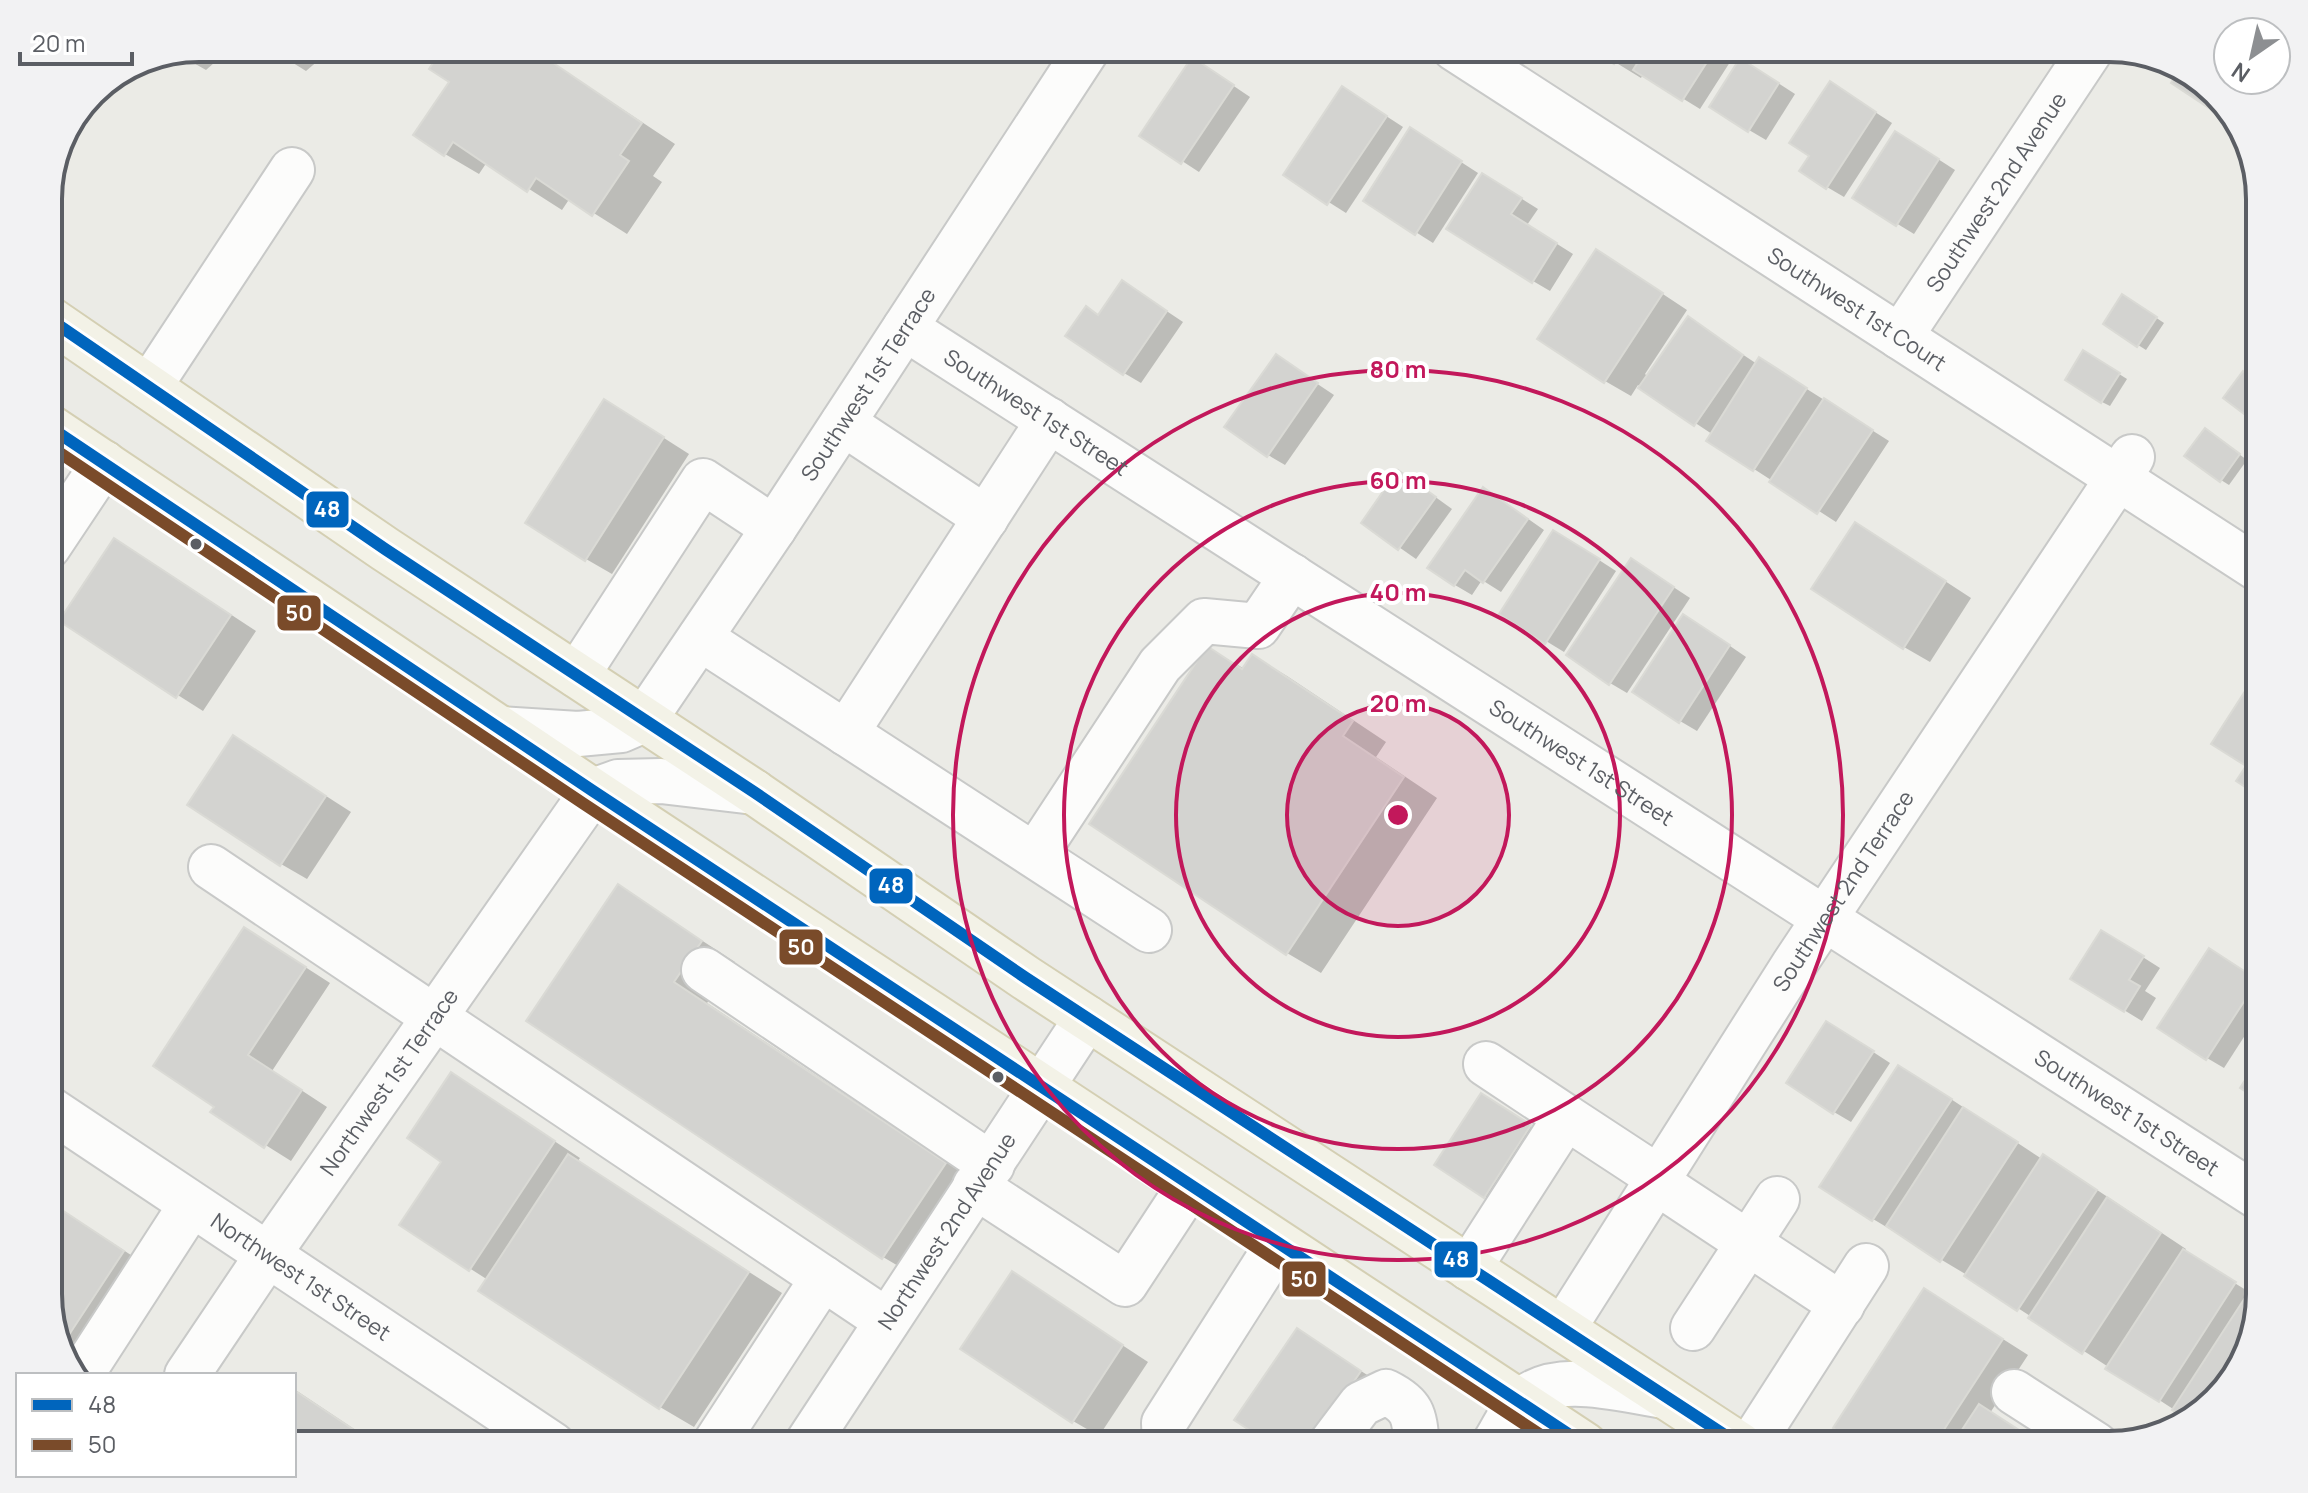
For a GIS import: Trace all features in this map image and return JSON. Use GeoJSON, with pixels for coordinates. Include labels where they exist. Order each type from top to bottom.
{"type":"FeatureCollection","features":[{"type":"Feature","properties":{"kind":"main road"},"geometry":{"type":"LineString","coordinates":[[62,328],[385,549],[754,792],[1087,1018],[1718,1431]]}},
{"type":"Feature","properties":{"kind":"main road"},"geometry":{"type":"LineString","coordinates":[[62,435],[593,791],[1564,1431]]}},
{"type":"Feature","properties":{"kind":"street","name":"Southwest 1st Terrace"},"geometry":{"type":"LineString","coordinates":[[644,720],[774,528],[1079,62]]}},
{"type":"Feature","properties":{"kind":"street","name":"Southwest 1st Court"},"geometry":{"type":"LineString","coordinates":[[1476,62],[1900,337],[2125,467],[2246,559]]}},
{"type":"Feature","properties":{"kind":"street","name":"Southwest 2nd Avenue"},"geometry":{"type":"LineString","coordinates":[[1900,337],[2083,62]]}},
{"type":"Feature","properties":{"kind":"street"},"geometry":{"type":"LineString","coordinates":[[149,387],[292,170]]}},
{"type":"Feature","properties":{"kind":"street","name":"Southwest 1st Street"},"geometry":{"type":"LineString","coordinates":[[905,328],[2246,1189]]}},
{"type":"Feature","properties":{"kind":"street"},"geometry":{"type":"LineString","coordinates":[[846,733],[1049,420]]}},
{"type":"Feature","properties":{"kind":"street"},"geometry":{"type":"LineString","coordinates":[[843,423],[986,518]]}},
{"type":"Feature","properties":{"kind":"street"},"geometry":{"type":"LineString","coordinates":[[62,526],[104,463]]}},
{"type":"Feature","properties":{"kind":"street","name":"Southwest 2nd Terrace"},"geometry":{"type":"LineString","coordinates":[[1563,1329],[1825,918],[2125,467]]}},
{"type":"Feature","properties":{"kind":"street"},"geometry":{"type":"LineString","coordinates":[[577,675],[703,481],[774,528]]}},
{"type":"Feature","properties":{"kind":"street"},"geometry":{"type":"LineString","coordinates":[[1035,855],[1160,665],[1204,621],[1258,626],[1292,576]]}},
{"type":"Feature","properties":{"kind":"street"},"geometry":{"type":"LineString","coordinates":[[700,638],[1149,930]]}},
{"type":"Feature","properties":{"kind":"street"},"geometry":{"type":"LineString","coordinates":[[500,729],[578,734],[621,730],[644,720]]}},
{"type":"Feature","properties":{"kind":"street"},"geometry":{"type":"LineString","coordinates":[[593,791],[618,782],[661,781],[754,792]]}},
{"type":"Feature","properties":{"kind":"street","name":"Northwest 1st Terrace"},"geometry":{"type":"LineString","coordinates":[[188,1373],[593,791]]}},
{"type":"Feature","properties":{"kind":"street"},"geometry":{"type":"LineString","coordinates":[[211,867],[887,1321]]}},
{"type":"Feature","properties":{"kind":"street"},"geometry":{"type":"LineString","coordinates":[[704,970],[984,1175],[1125,1284],[1190,1185]]}},
{"type":"Feature","properties":{"kind":"street","name":"Northwest 2nd Avenue"},"geometry":{"type":"LineString","coordinates":[[815,1431],[1087,1018]]}},
{"type":"Feature","properties":{"kind":"street"},"geometry":{"type":"LineString","coordinates":[[1486,1064],[1842,1305]]}},
{"type":"Feature","properties":{"kind":"street","name":"Northwest 1st Street"},"geometry":{"type":"LineString","coordinates":[[62,1117],[532,1431]]}},
{"type":"Feature","properties":{"kind":"street"},"geometry":{"type":"LineString","coordinates":[[1469,1268],[1566,1117]]}},
{"type":"Feature","properties":{"kind":"street"},"geometry":{"type":"LineString","coordinates":[[1693,1328],[1777,1199]]}},
{"type":"Feature","properties":{"kind":"street"},"geometry":{"type":"LineString","coordinates":[[85,1369],[191,1205]]}},
{"type":"Feature","properties":{"kind":"street"},"geometry":{"type":"LineString","coordinates":[[1164,1431],[1164,1423],[1278,1244]]}},
{"type":"Feature","properties":{"kind":"street"},"geometry":{"type":"LineString","coordinates":[[1760,1431],[1866,1266]]}},
{"type":"Feature","properties":{"kind":"street"},"geometry":{"type":"LineString","coordinates":[[723,1431],[823,1278]]}},
{"type":"Feature","properties":{"kind":"street"},"geometry":{"type":"LineString","coordinates":[[1502,1431],[1520,1402],[1541,1388],[1575,1382],[1664,1396]]}},
{"type":"Feature","properties":{"kind":"street"},"geometry":{"type":"LineString","coordinates":[[1341,1431],[1361,1404],[1386,1392],[1404,1401],[1414,1420],[1415,1431]]}},
{"type":"Feature","properties":{"kind":"street"},"geometry":{"type":"LineString","coordinates":[[2014,1392],[2074,1431]]}},
{"type":"Feature","properties":{"kind":"building"},"geometry":{"type":"Polygon","coordinates":[[[434,62],[552,62],[642,123],[620,155],[629,161],[592,216],[536,178],[527,192],[453,142],[444,156],[413,135],[449,82],[429,69],[434,62]]]}},
{"type":"Feature","properties":{"kind":"building"},"geometry":{"type":"Polygon","coordinates":[[[1189,62],[1200,62],[1234,85],[1181,164],[1139,136],[1189,62]]]}},
{"type":"Feature","properties":{"kind":"building"},"geometry":{"type":"Polygon","coordinates":[[[1638,62],[1707,62],[1682,101],[1633,70],[1638,62]]]}},
{"type":"Feature","properties":{"kind":"building"},"geometry":{"type":"Polygon","coordinates":[[[1737,62],[1746,62],[1779,83],[1748,132],[1709,107],[1737,62]]]}},
{"type":"Feature","properties":{"kind":"building"},"geometry":{"type":"Polygon","coordinates":[[[2174,79],[2199,96],[2212,110],[2171,83],[2174,79]]]}},
{"type":"Feature","properties":{"kind":"building"},"geometry":{"type":"Polygon","coordinates":[[[1830,81],[1876,112],[1826,189],[1799,171],[1809,156],[1789,143],[1830,81]]]}},
{"type":"Feature","properties":{"kind":"building"},"geometry":{"type":"Polygon","coordinates":[[[1342,86],[1387,116],[1327,205],[1283,175],[1342,86]]]}},
{"type":"Feature","properties":{"kind":"building"},"geometry":{"type":"Polygon","coordinates":[[[1410,127],[1462,161],[1415,235],[1363,201],[1410,127]]]}},
{"type":"Feature","properties":{"kind":"building"},"geometry":{"type":"Polygon","coordinates":[[[1895,131],[1939,159],[1896,226],[1852,198],[1895,131]]]}},
{"type":"Feature","properties":{"kind":"building"},"geometry":{"type":"Polygon","coordinates":[[[1482,173],[1522,198],[1511,214],[1557,243],[1532,283],[1446,229],[1482,173]]]}},
{"type":"Feature","properties":{"kind":"building"},"geometry":{"type":"Polygon","coordinates":[[[1596,249],[1663,293],[1604,383],[1537,339],[1596,249]]]}},
{"type":"Feature","properties":{"kind":"building"},"geometry":{"type":"Polygon","coordinates":[[[1122,280],[1167,311],[1123,375],[1065,336],[1086,306],[1098,315],[1122,280]]]}},
{"type":"Feature","properties":{"kind":"building"},"geometry":{"type":"Polygon","coordinates":[[[2122,294],[2157,317],[2137,347],[2103,324],[2122,294]]]}},
{"type":"Feature","properties":{"kind":"building"},"geometry":{"type":"Polygon","coordinates":[[[1688,316],[1743,355],[1694,426],[1638,388],[1688,316]]]}},
{"type":"Feature","properties":{"kind":"building"},"geometry":{"type":"Polygon","coordinates":[[[2083,350],[2120,373],[2101,403],[2065,380],[2083,350]]]}},
{"type":"Feature","properties":{"kind":"building"},"geometry":{"type":"Polygon","coordinates":[[[1276,354],[1318,383],[1267,457],[1224,427],[1276,354]]]}},
{"type":"Feature","properties":{"kind":"building"},"geometry":{"type":"Polygon","coordinates":[[[1759,357],[1807,388],[1753,471],[1706,441],[1759,357]]]}},
{"type":"Feature","properties":{"kind":"building"},"geometry":{"type":"Polygon","coordinates":[[[2243,371],[2246,373],[2246,415],[2223,398],[2243,371]]]}},
{"type":"Feature","properties":{"kind":"building"},"geometry":{"type":"Polygon","coordinates":[[[1824,398],[1873,430],[1817,514],[1769,482],[1824,398]]]}},
{"type":"Feature","properties":{"kind":"building"},"geometry":{"type":"Polygon","coordinates":[[[604,399],[664,437],[585,561],[525,523],[604,399]]]}},
{"type":"Feature","properties":{"kind":"building"},"geometry":{"type":"Polygon","coordinates":[[[2205,428],[2240,454],[2220,482],[2184,456],[2205,428]]]}},
{"type":"Feature","properties":{"kind":"building"},"geometry":{"type":"Polygon","coordinates":[[[1398,470],[1436,497],[1398,550],[1361,523],[1398,470]]]}},
{"type":"Feature","properties":{"kind":"building"},"geometry":{"type":"Polygon","coordinates":[[[1483,487],[1528,519],[1483,583],[1465,570],[1454,586],[1427,568],[1483,487]]]}},
{"type":"Feature","properties":{"kind":"building"},"geometry":{"type":"Polygon","coordinates":[[[1855,522],[1946,581],[1903,649],[1811,589],[1855,522]]]}},
{"type":"Feature","properties":{"kind":"building"},"geometry":{"type":"Polygon","coordinates":[[[1553,530],[1600,559],[1545,644],[1499,614],[1553,530]]]}},
{"type":"Feature","properties":{"kind":"building"},"geometry":{"type":"Polygon","coordinates":[[[114,538],[231,615],[176,698],[62,623],[62,616],[114,538]]]}},
{"type":"Feature","properties":{"kind":"building"},"geometry":{"type":"Polygon","coordinates":[[[1631,558],[1674,587],[1609,685],[1566,655],[1631,558]]]}},
{"type":"Feature","properties":{"kind":"building"},"geometry":{"type":"Polygon","coordinates":[[[1683,614],[1730,645],[1679,723],[1632,692],[1683,614]]]}},
{"type":"Feature","properties":{"kind":"building"},"geometry":{"type":"Polygon","coordinates":[[[1207,646],[1242,669],[1252,654],[1353,721],[1343,736],[1404,777],[1286,955],[1089,824],[1207,646]]]}},
{"type":"Feature","properties":{"kind":"building"},"geometry":{"type":"Polygon","coordinates":[[[2246,690],[2246,766],[2211,744],[2246,690]]]}},
{"type":"Feature","properties":{"kind":"building"},"geometry":{"type":"Polygon","coordinates":[[[233,735],[326,796],[280,866],[187,805],[233,735]]]}},
{"type":"Feature","properties":{"kind":"building"},"geometry":{"type":"Polygon","coordinates":[[[2246,766],[2246,788],[2236,781],[2246,766]]]}},
{"type":"Feature","properties":{"kind":"building"},"geometry":{"type":"Polygon","coordinates":[[[618,884],[702,941],[674,982],[946,1163],[882,1259],[526,1021],[618,884]]]}},
{"type":"Feature","properties":{"kind":"building"},"geometry":{"type":"Polygon","coordinates":[[[244,927],[306,967],[248,1055],[302,1090],[264,1148],[210,1112],[214,1107],[153,1066],[244,927]]]}},
{"type":"Feature","properties":{"kind":"building"},"geometry":{"type":"Polygon","coordinates":[[[2101,930],[2144,956],[2129,980],[2140,986],[2124,1012],[2070,979],[2101,930]]]}},
{"type":"Feature","properties":{"kind":"building"},"geometry":{"type":"Polygon","coordinates":[[[2209,948],[2246,972],[2246,998],[2206,1060],[2157,1028],[2209,948]]]}},
{"type":"Feature","properties":{"kind":"building"},"geometry":{"type":"Polygon","coordinates":[[[1826,1021],[1874,1051],[1833,1114],[1786,1083],[1826,1021]]]}},
{"type":"Feature","properties":{"kind":"building"},"geometry":{"type":"Polygon","coordinates":[[[1898,1065],[1952,1099],[1872,1221],[1819,1187],[1898,1065]]]}},
{"type":"Feature","properties":{"kind":"building"},"geometry":{"type":"Polygon","coordinates":[[[451,1072],[555,1141],[469,1271],[399,1225],[441,1162],[407,1138],[451,1072]]]}},
{"type":"Feature","properties":{"kind":"building"},"geometry":{"type":"Polygon","coordinates":[[[1481,1093],[1531,1125],[1484,1198],[1434,1165],[1481,1093]]]}},
{"type":"Feature","properties":{"kind":"building"},"geometry":{"type":"Polygon","coordinates":[[[1963,1107],[2018,1142],[1940,1262],[1886,1226],[1963,1107]]]}},
{"type":"Feature","properties":{"kind":"building"},"geometry":{"type":"Polygon","coordinates":[[[568,1154],[749,1272],[659,1409],[478,1291],[568,1154]]]}},
{"type":"Feature","properties":{"kind":"building"},"geometry":{"type":"Polygon","coordinates":[[[2043,1154],[2097,1190],[2017,1311],[1964,1276],[2043,1154]]]}},
{"type":"Feature","properties":{"kind":"building"},"geometry":{"type":"Polygon","coordinates":[[[2107,1197],[2161,1233],[2082,1354],[2028,1318],[2107,1197]]]}},
{"type":"Feature","properties":{"kind":"building"},"geometry":{"type":"Polygon","coordinates":[[[62,1210],[124,1251],[68,1336],[62,1303],[62,1210]]]}},
{"type":"Feature","properties":{"kind":"building"},"geometry":{"type":"Polygon","coordinates":[[[2183,1249],[2236,1282],[2159,1402],[2105,1369],[2183,1249]]]}},
{"type":"Feature","properties":{"kind":"building"},"geometry":{"type":"Polygon","coordinates":[[[1012,1271],[1123,1345],[1072,1423],[960,1349],[1012,1271]]]}},
{"type":"Feature","properties":{"kind":"building"},"geometry":{"type":"Polygon","coordinates":[[[1924,1288],[2003,1339],[1943,1431],[1838,1431],[1833,1428],[1924,1288]]]}},
{"type":"Feature","properties":{"kind":"building"},"geometry":{"type":"Polygon","coordinates":[[[2246,1297],[2239,1338],[2223,1370],[2185,1408],[2177,1413],[2172,1410],[2246,1297]]]}},
{"type":"Feature","properties":{"kind":"building"},"geometry":{"type":"Polygon","coordinates":[[[1297,1328],[1361,1371],[1320,1431],[1251,1431],[1234,1420],[1297,1328]]]}},
{"type":"Feature","properties":{"kind":"building"},"geometry":{"type":"Polygon","coordinates":[[[296,1391],[356,1431],[296,1431],[296,1391]]]}},
{"type":"Feature","properties":{"kind":"building"},"geometry":{"type":"Polygon","coordinates":[[[1979,1404],[2020,1431],[1961,1431],[1979,1404]]]}},
{"type":"Feature","properties":{"kind":"transit line","name":"48"},"geometry":{"type":"LineString","coordinates":[[62,328],[385,549],[754,792],[1026,978],[1719,1431]]}},
{"type":"Feature","properties":{"kind":"transit line","name":"48"},"geometry":{"type":"LineString","coordinates":[[62,435],[593,791],[1564,1431]]}},
{"type":"Feature","properties":{"kind":"transit line","name":"50"},"geometry":{"type":"LineString","coordinates":[[62,454],[584,804],[1535,1431]]}}]}
